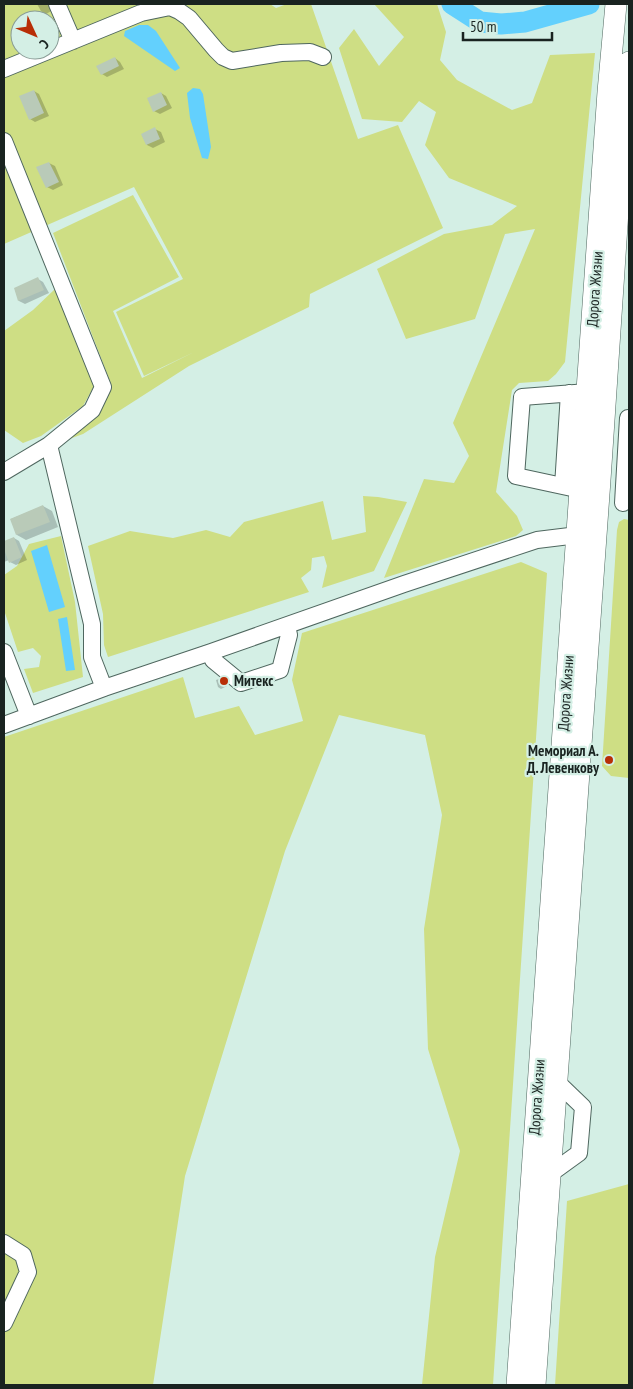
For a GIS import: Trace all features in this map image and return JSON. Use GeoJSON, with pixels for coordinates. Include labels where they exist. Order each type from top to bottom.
{"type":"FeatureCollection","features":[{"type":"Feature","properties":{"kind":"main road","name":"Дорога Жизни"},"geometry":{"type":"LineString","coordinates":[[535,1385],[557,1082],[587,534],[581,493],[578,393],[608,102],[616,4]]}},
{"type":"Feature","properties":{"kind":"main road","name":"Дорога Жизни"},"geometry":{"type":"LineString","coordinates":[[581,493],[604,416],[629,74]]}},
{"type":"Feature","properties":{"kind":"main road","name":"Дорога Жизни"},"geometry":{"type":"LineString","coordinates":[[517,1385],[587,534]]}},
{"type":"Feature","properties":{"kind":"street"},"geometry":{"type":"LineString","coordinates":[[57,4],[74,41]]}},
{"type":"Feature","properties":{"kind":"street"},"geometry":{"type":"LineString","coordinates":[[4,70],[74,41],[141,8],[170,6],[180,10],[189,18],[223,57],[232,60],[281,53],[310,52],[323,57]]}},
{"type":"Feature","properties":{"kind":"street"},"geometry":{"type":"LineString","coordinates":[[4,141],[103,387],[92,410],[49,445],[4,472]]}},
{"type":"Feature","properties":{"kind":"street"},"geometry":{"type":"LineString","coordinates":[[578,393],[522,397],[516,476],[626,503],[628,418],[604,416]]}},
{"type":"Feature","properties":{"kind":"street"},"geometry":{"type":"LineString","coordinates":[[49,445],[92,624],[92,657],[104,688]]}},
{"type":"Feature","properties":{"kind":"street"},"geometry":{"type":"LineString","coordinates":[[4,725],[104,688],[537,540],[587,534]]}},
{"type":"Feature","properties":{"kind":"street"},"geometry":{"type":"LineString","coordinates":[[211,652],[213,660],[241,683],[280,670],[289,635],[287,626]]}},
{"type":"Feature","properties":{"kind":"street"},"geometry":{"type":"LineString","coordinates":[[4,652],[29,716]]}},
{"type":"Feature","properties":{"kind":"street"},"geometry":{"type":"LineString","coordinates":[[4,1242],[23,1255],[28,1272],[4,1323]]}},
{"type":"Feature","properties":{"kind":"green space"},"geometry":{"type":"Polygon","coordinates":[[[4,4],[270,4],[276,8],[287,4],[311,4],[358,139],[398,125],[443,228],[310,294],[309,307],[189,366],[83,434],[64,441],[95,416],[111,384],[53,233],[133,195],[179,277],[113,311],[142,378],[194,352],[144,376],[116,312],[183,279],[134,187],[4,244],[4,4]]]}},
{"type":"Feature","properties":{"kind":"green space"},"geometry":{"type":"Polygon","coordinates":[[[374,4],[437,4],[446,32],[440,60],[457,80],[512,110],[532,103],[550,55],[595,53],[565,362],[548,381],[519,383],[512,390],[496,492],[517,516],[523,530],[516,536],[384,578],[424,479],[454,483],[469,456],[453,423],[535,229],[505,234],[475,319],[406,339],[377,269],[444,234],[492,225],[517,206],[449,178],[425,145],[436,112],[419,101],[402,122],[362,119],[339,48],[354,29],[379,66],[404,37],[374,4]]]}},
{"type":"Feature","properties":{"kind":"green space"},"geometry":{"type":"Polygon","coordinates":[[[55,289],[94,386],[83,406],[41,436],[23,443],[4,430],[4,331],[33,310],[55,289]]]}},
{"type":"Feature","properties":{"kind":"green space"},"geometry":{"type":"Polygon","coordinates":[[[363,496],[407,502],[374,571],[322,588],[327,566],[324,556],[312,558],[311,570],[301,578],[309,592],[108,657],[104,645],[103,614],[88,546],[130,531],[173,538],[206,530],[230,537],[244,522],[323,501],[332,540],[366,532],[363,496]]]}},
{"type":"Feature","properties":{"kind":"green space"},"geometry":{"type":"Polygon","coordinates":[[[624,519],[629,520],[629,778],[611,776],[602,766],[617,530],[619,522],[624,519]]]}},
{"type":"Feature","properties":{"kind":"green space"},"geometry":{"type":"Polygon","coordinates":[[[61,536],[75,602],[83,677],[33,693],[24,669],[39,667],[41,656],[33,648],[18,652],[4,610],[4,575],[17,566],[29,544],[61,536]]]}},
{"type":"Feature","properties":{"kind":"green space"},"geometry":{"type":"Polygon","coordinates":[[[521,562],[547,573],[493,1385],[422,1385],[435,1257],[460,1151],[428,1049],[424,929],[442,815],[425,735],[339,715],[285,851],[185,1176],[153,1385],[4,1385],[4,737],[183,677],[195,718],[239,706],[255,735],[303,721],[292,680],[302,633],[521,562]]]}},
{"type":"Feature","properties":{"kind":"green space"},"geometry":{"type":"Polygon","coordinates":[[[629,1184],[629,1385],[555,1385],[567,1201],[629,1184]]]}},
{"type":"Feature","properties":{"kind":"water"},"geometry":{"type":"Polygon","coordinates":[[[139,25],[148,25],[156,31],[180,68],[175,71],[124,36],[125,31],[139,25]]]}},
{"type":"Feature","properties":{"kind":"water"},"geometry":{"type":"Polygon","coordinates":[[[193,88],[200,89],[203,94],[211,147],[208,159],[202,158],[190,118],[187,93],[193,88]]]}},
{"type":"Feature","properties":{"kind":"water"},"geometry":{"type":"Polygon","coordinates":[[[47,545],[65,607],[49,612],[31,551],[47,545]]]}},
{"type":"Feature","properties":{"kind":"water"},"geometry":{"type":"Polygon","coordinates":[[[67,617],[75,670],[66,671],[58,619],[67,617]]]}},
{"type":"Feature","properties":{"kind":"building"},"geometry":{"type":"Polygon","coordinates":[[[115,57],[119,66],[101,75],[96,66],[115,57]]]}},
{"type":"Feature","properties":{"kind":"building"},"geometry":{"type":"Polygon","coordinates":[[[34,90],[44,113],[29,120],[19,96],[34,90]]]}},
{"type":"Feature","properties":{"kind":"building"},"geometry":{"type":"Polygon","coordinates":[[[161,92],[167,105],[153,112],[147,98],[161,92]]]}},
{"type":"Feature","properties":{"kind":"building"},"geometry":{"type":"Polygon","coordinates":[[[155,127],[160,139],[146,145],[141,134],[155,127]]]}},
{"type":"Feature","properties":{"kind":"building"},"geometry":{"type":"Polygon","coordinates":[[[49,162],[59,182],[46,188],[36,167],[49,162]]]}},
{"type":"Feature","properties":{"kind":"building"},"geometry":{"type":"Polygon","coordinates":[[[38,277],[44,290],[18,301],[14,288],[38,277]]]}},
{"type":"Feature","properties":{"kind":"building"},"geometry":{"type":"Polygon","coordinates":[[[43,505],[50,522],[16,535],[10,519],[43,505]]]}},
{"type":"Feature","properties":{"kind":"building"},"geometry":{"type":"Polygon","coordinates":[[[14,537],[22,557],[9,563],[4,549],[4,541],[14,537]]]}},
{"type":"Feature","properties":{"kind":"waterway"},"geometry":{"type":"LineString","coordinates":[[452,4],[480,22],[501,24],[525,22],[589,4]]}},
{"type":"Feature","properties":{"kind":"place","name":"Митекс"},"geometry":{"type":"Point","coordinates":[224,681]}},
{"type":"Feature","properties":{"kind":"place","name":"Мемориал А. Д. Левенкову"},"geometry":{"type":"Point","coordinates":[609,760]}}]}
